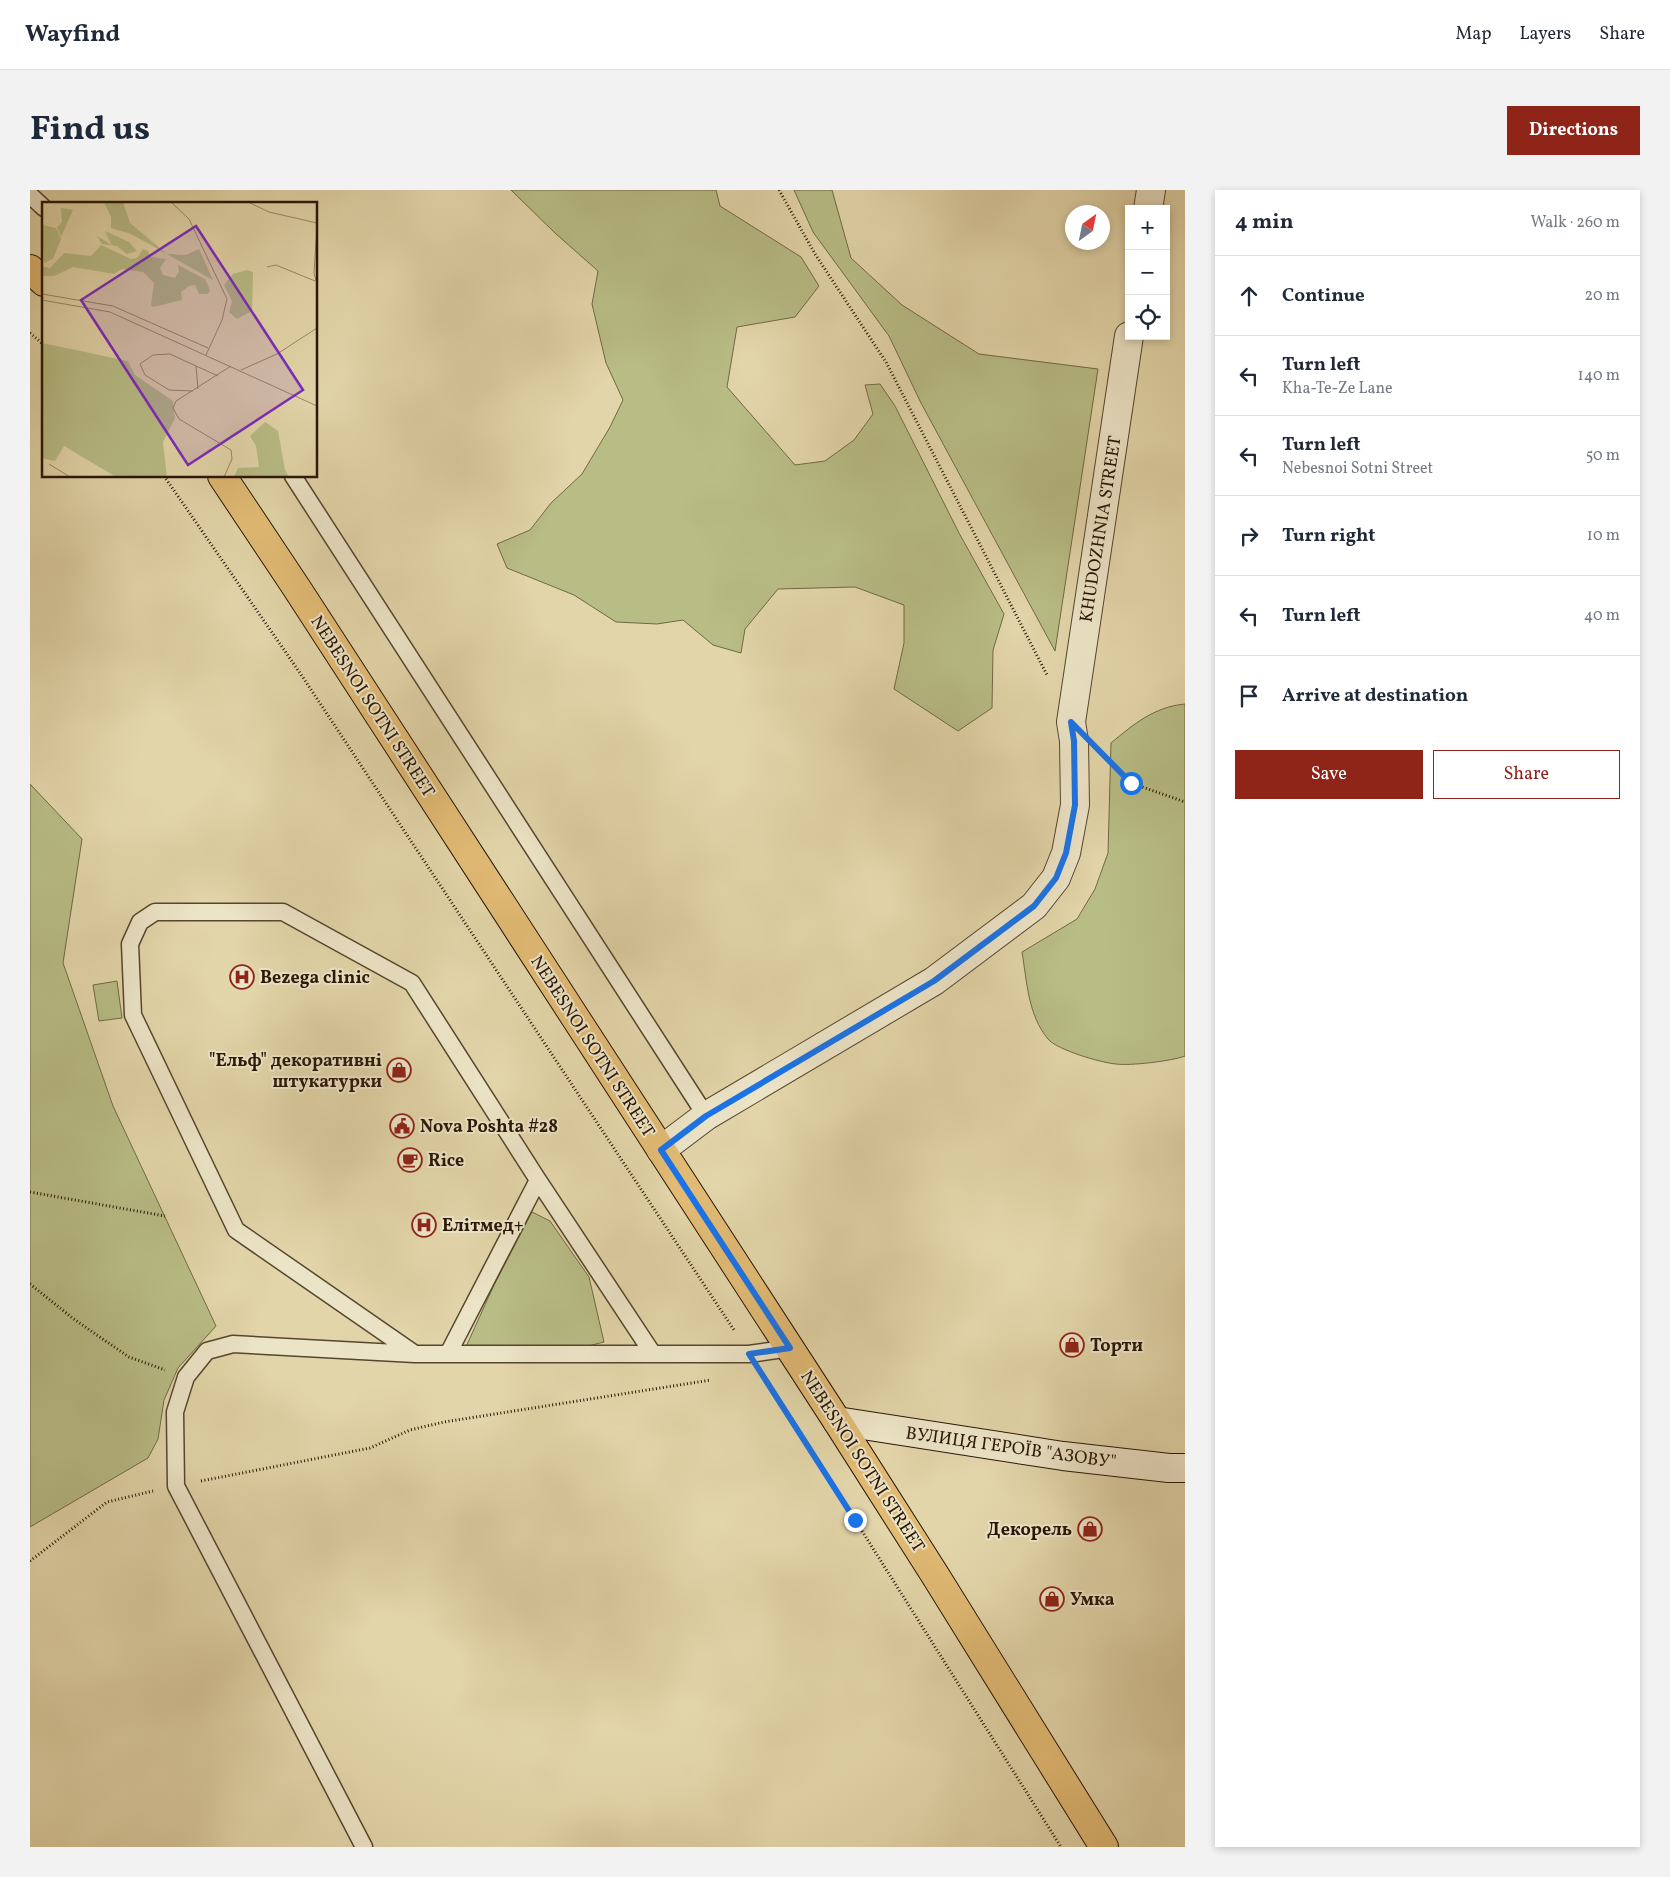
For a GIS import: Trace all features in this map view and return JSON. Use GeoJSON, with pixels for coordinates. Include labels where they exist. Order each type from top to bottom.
{"type":"FeatureCollection","features":[{"type":"Feature","properties":{"kind":"main road"},"geometry":{"type":"LineString","coordinates":[[30,269],[42,280]]}},
{"type":"Feature","properties":{"kind":"main road","name":"NEBESNOI SOTNI STREET"},"geometry":{"type":"LineString","coordinates":[[223,478],[302,595],[837,1421],[936,1575],[1104,1847]]}},
{"type":"Feature","properties":{"kind":"street"},"geometry":{"type":"LineString","coordinates":[[1149,205],[1151,190]]}},
{"type":"Feature","properties":{"kind":"street","name":"KHUDOZHNIA STREET"},"geometry":{"type":"LineString","coordinates":[[661,1150],[706,1116],[934,981],[1034,906],[1056,878],[1066,853],[1075,805],[1074,741],[1071,722],[1128,340]]}},
{"type":"Feature","properties":{"kind":"street","name":"ВУЛИЦЯ ГЕРОЇВ \"АЗОВУ\""},"geometry":{"type":"LineString","coordinates":[[837,1421],[1063,1456],[1169,1468],[1185,1468]]}},
{"type":"Feature","properties":{"kind":"lane"},"geometry":{"type":"LineString","coordinates":[[30,195],[42,206]]}},
{"type":"Feature","properties":{"kind":"lane"},"geometry":{"type":"LineString","coordinates":[[293,478],[706,1116]]}},
{"type":"Feature","properties":{"kind":"lane"},"geometry":{"type":"LineString","coordinates":[[415,1354],[236,1230],[133,1015],[130,944],[140,922],[155,912],[283,912],[412,983],[538,1180],[654,1354]]}},
{"type":"Feature","properties":{"kind":"lane"},"geometry":{"type":"LineString","coordinates":[[448,1354],[538,1180]]}},
{"type":"Feature","properties":{"kind":"lane"},"geometry":{"type":"LineString","coordinates":[[364,1847],[176,1486],[174,1412],[186,1377],[207,1351],[233,1344],[415,1354],[749,1354],[790,1348]]}},
{"type":"Feature","properties":{"kind":"path"},"geometry":{"type":"LineString","coordinates":[[779,190],[816,254],[886,362],[1048,678]]}},
{"type":"Feature","properties":{"kind":"path"},"geometry":{"type":"LineString","coordinates":[[30,333],[42,344]]}},
{"type":"Feature","properties":{"kind":"path"},"geometry":{"type":"LineString","coordinates":[[165,478],[300,673],[749,1354],[1062,1847]]}},
{"type":"Feature","properties":{"kind":"path"},"geometry":{"type":"LineString","coordinates":[[1104,756],[1131,783],[1185,802]]}},
{"type":"Feature","properties":{"kind":"path"},"geometry":{"type":"LineString","coordinates":[[30,1192],[165,1216]]}},
{"type":"Feature","properties":{"kind":"path"},"geometry":{"type":"LineString","coordinates":[[30,1284],[75,1320],[129,1357],[186,1377]]}},
{"type":"Feature","properties":{"kind":"path"},"geometry":{"type":"LineString","coordinates":[[30,1561],[107,1502],[176,1486],[370,1448],[410,1430],[444,1422],[714,1380]]}},
{"type":"Feature","properties":{"kind":"green space"},"geometry":{"type":"Polygon","coordinates":[[[511,190],[716,190],[720,206],[801,257],[819,286],[795,317],[737,327],[727,387],[795,465],[825,461],[854,440],[873,414],[865,385],[880,384],[895,406],[959,533],[1004,614],[993,650],[992,708],[958,731],[894,689],[904,643],[904,605],[855,587],[778,589],[745,629],[741,653],[713,645],[683,620],[657,624],[616,622],[574,595],[507,568],[497,544],[530,530],[551,503],[582,474],[610,427],[623,400],[606,363],[592,304],[598,271],[511,190]]]}},
{"type":"Feature","properties":{"kind":"green space"},"geometry":{"type":"Polygon","coordinates":[[[794,190],[832,190],[851,258],[902,305],[979,354],[1098,369],[1055,651],[921,403],[889,336],[813,232],[794,190]]]}},
{"type":"Feature","properties":{"kind":"green space"},"geometry":{"type":"Polygon","coordinates":[[[1185,704],[1185,1056],[1131,1064],[1101,1061],[1060,1047],[1048,1039],[1041,1030],[1032,1009],[1022,952],[1077,919],[1095,889],[1108,853],[1111,743],[1136,723],[1154,713],[1185,704]]]}},
{"type":"Feature","properties":{"kind":"green space"},"geometry":{"type":"Polygon","coordinates":[[[30,784],[82,839],[63,963],[113,1106],[216,1326],[178,1368],[164,1400],[158,1439],[148,1458],[30,1527],[30,784]]]}},
{"type":"Feature","properties":{"kind":"green space"},"geometry":{"type":"Polygon","coordinates":[[[117,981],[122,1018],[99,1021],[93,985],[117,981]]]}},
{"type":"Feature","properties":{"kind":"green space"},"geometry":{"type":"Polygon","coordinates":[[[532,1212],[550,1221],[589,1277],[604,1342],[576,1349],[465,1349],[494,1285],[532,1212]]]}},
{"type":"Feature","properties":{"kind":"place","name":"Bezega clinic"},"geometry":{"type":"Point","coordinates":[242,977]}},
{"type":"Feature","properties":{"kind":"place","name":"\"Ельф\" декоративні штукатурки"},"geometry":{"type":"Point","coordinates":[399,1070]}},
{"type":"Feature","properties":{"kind":"place","name":"Nova Poshta #28"},"geometry":{"type":"Point","coordinates":[402,1126]}},
{"type":"Feature","properties":{"kind":"place","name":"Rice"},"geometry":{"type":"Point","coordinates":[410,1160]}},
{"type":"Feature","properties":{"kind":"place","name":"Елітмед+"},"geometry":{"type":"Point","coordinates":[424,1225]}},
{"type":"Feature","properties":{"kind":"place","name":"Торти"},"geometry":{"type":"Point","coordinates":[1072,1345]}},
{"type":"Feature","properties":{"kind":"place","name":"Декорель"},"geometry":{"type":"Point","coordinates":[1090,1529]}},
{"type":"Feature","properties":{"kind":"place","name":"Умка"},"geometry":{"type":"Point","coordinates":[1052,1599]}},
{"type":"Feature","properties":{"kind":"route"},"geometry":{"type":"LineString","coordinates":[[855,1520],[749,1354],[790,1348],[661,1150],[706,1116],[934,981],[1034,906],[1056,878],[1066,853],[1075,805],[1074,741],[1071,722],[1131,783]]}}]}
